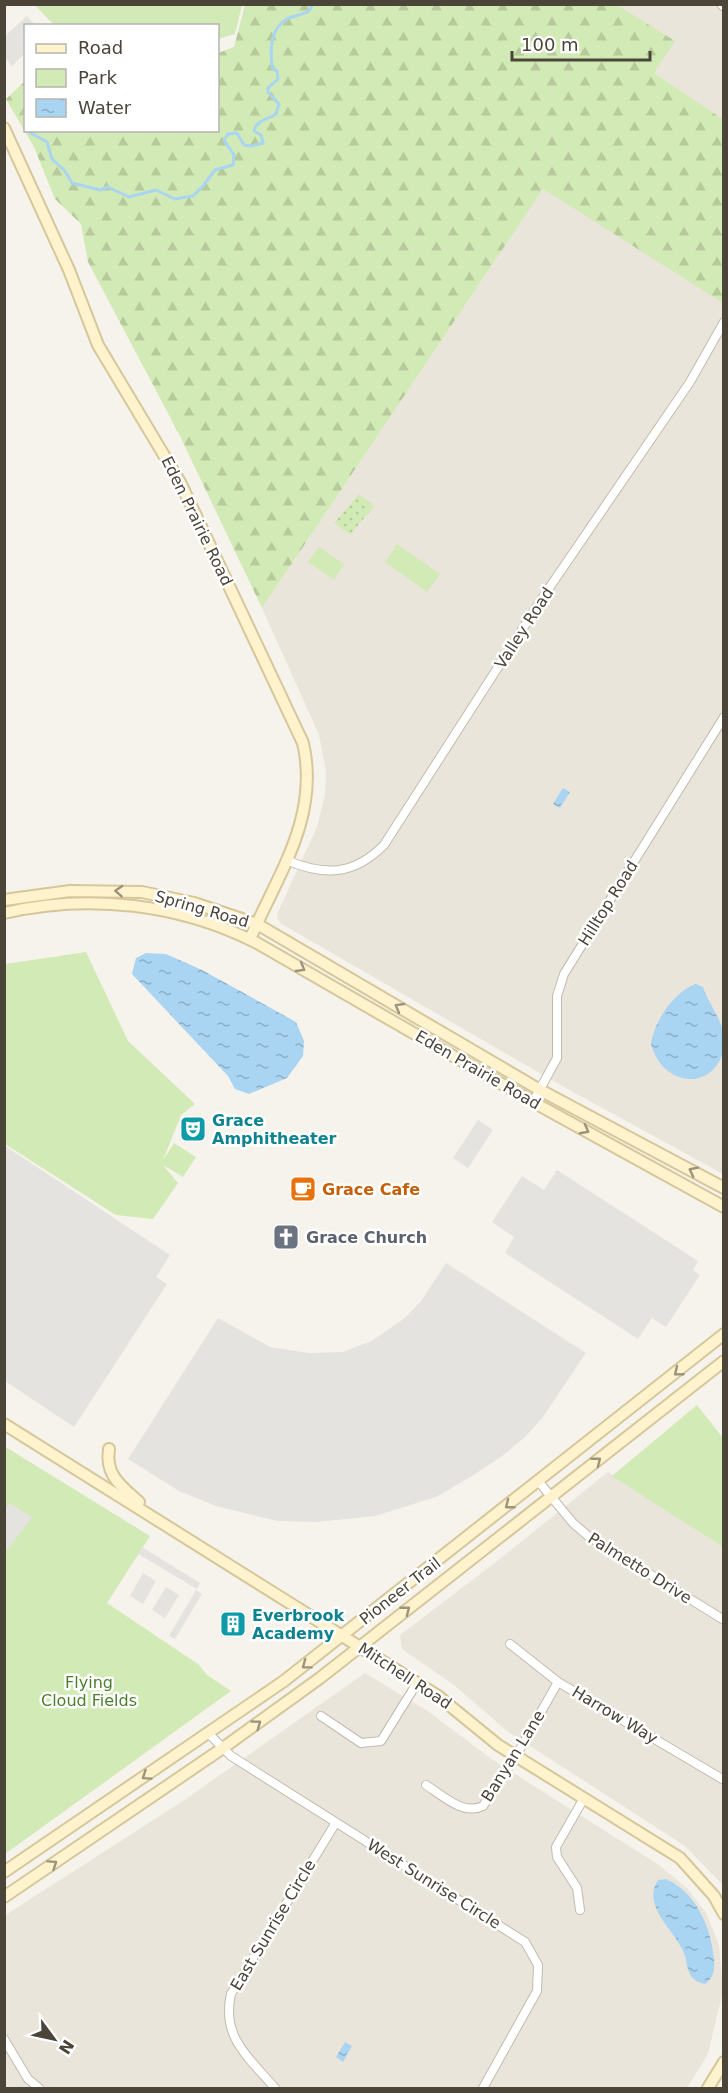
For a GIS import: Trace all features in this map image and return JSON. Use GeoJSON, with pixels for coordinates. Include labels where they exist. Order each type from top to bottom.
{"type":"FeatureCollection","features":[{"type":"Feature","properties":{"kind":"main road","name":"Eden Prairie Road"},"geometry":{"type":"LineString","coordinates":[[4,128],[69,270],[98,345],[180,482],[300,736],[307,762],[308,801],[301,828],[250,939],[533,1102],[723,1206]]}},
{"type":"Feature","properties":{"kind":"main road","name":"Spring Road"},"geometry":{"type":"LineString","coordinates":[[4,900],[70,891],[142,892],[194,903],[257,924]]}},
{"type":"Feature","properties":{"kind":"main road","name":"Spring Road"},"geometry":{"type":"LineString","coordinates":[[4,913],[67,904],[114,903],[188,917],[250,939]]}},
{"type":"Feature","properties":{"kind":"main road","name":"Eden Prairie Road"},"geometry":{"type":"LineString","coordinates":[[257,924],[540,1090],[723,1188]]}},
{"type":"Feature","properties":{"kind":"main road","name":"Pioneer Trail"},"geometry":{"type":"LineString","coordinates":[[4,1872],[209,1734],[341,1637],[723,1334]]}},
{"type":"Feature","properties":{"kind":"main road","name":"Pioneer Trail"},"geometry":{"type":"LineString","coordinates":[[4,1897],[223,1748],[361,1647],[723,1361]]}},
{"type":"Feature","properties":{"kind":"main road","name":"Mitchell Road"},"geometry":{"type":"LineString","coordinates":[[4,1424],[341,1637],[361,1647],[417,1683],[516,1756],[680,1858],[714,1896],[723,1914]]}},
{"type":"Feature","properties":{"kind":"main road"},"geometry":{"type":"LineString","coordinates":[[109,1449],[107,1459],[110,1476],[156,1518]]}},
{"type":"Feature","properties":{"kind":"main road"},"geometry":{"type":"LineString","coordinates":[[708,2088],[723,2062]]}},
{"type":"Feature","properties":{"kind":"street","name":"Valley Road"},"geometry":{"type":"LineString","coordinates":[[286,860],[303,867],[330,872],[355,867],[370,858],[384,845],[556,578],[690,382],[723,322]]}},
{"type":"Feature","properties":{"kind":"street","name":"Hilltop Road"},"geometry":{"type":"LineString","coordinates":[[533,1102],[557,1058],[557,996],[564,974],[723,717]]}},
{"type":"Feature","properties":{"kind":"street","name":"Palmetto Drive"},"geometry":{"type":"LineString","coordinates":[[539,1482],[573,1523],[604,1547],[723,1620]]}},
{"type":"Feature","properties":{"kind":"street","name":"Harrow Way"},"geometry":{"type":"LineString","coordinates":[[510,1644],[558,1682],[722,1776]]}},
{"type":"Feature","properties":{"kind":"street","name":"Banyan Lane"},"geometry":{"type":"LineString","coordinates":[[426,1785],[461,1807],[475,1810],[490,1799],[558,1682]]}},
{"type":"Feature","properties":{"kind":"street"},"geometry":{"type":"LineString","coordinates":[[321,1716],[361,1743],[381,1741],[417,1683]]}},
{"type":"Feature","properties":{"kind":"street","name":"West Sunrise Circle"},"geometry":{"type":"LineString","coordinates":[[209,1734],[223,1748],[336,1824],[525,1942],[532,1953],[539,1978],[537,1991],[483,2088]]}},
{"type":"Feature","properties":{"kind":"street"},"geometry":{"type":"LineString","coordinates":[[580,1910],[577,1888],[557,1857],[556,1847],[584,1798]]}},
{"type":"Feature","properties":{"kind":"street","name":"East Sunrise Circle"},"geometry":{"type":"LineString","coordinates":[[275,2088],[234,2038],[228,2009],[231,1994],[336,1824]]}},
{"type":"Feature","properties":{"kind":"street"},"geometry":{"type":"LineString","coordinates":[[4,2039],[28,2079],[39,2088]]}},
{"type":"Feature","properties":{"kind":"shaded area"},"geometry":{"type":"Polygon","coordinates":[[[617,5],[723,5],[723,120],[654,73],[617,5]]]}},
{"type":"Feature","properties":{"kind":"shaded area"},"geometry":{"type":"Polygon","coordinates":[[[27,16],[34,24],[24,24],[24,54],[12,66],[5,57],[5,36],[27,16]]]}},
{"type":"Feature","properties":{"kind":"shaded area"},"geometry":{"type":"Polygon","coordinates":[[[543,189],[723,301],[723,1174],[555,1082],[280,923],[277,918],[317,827],[325,795],[326,771],[319,735],[262,608],[543,189]]]}},
{"type":"Feature","properties":{"kind":"shaded area"},"geometry":{"type":"Polygon","coordinates":[[[478,1120],[493,1130],[468,1168],[453,1158],[478,1120]]]}},
{"type":"Feature","properties":{"kind":"shaded area"},"geometry":{"type":"Polygon","coordinates":[[[5,1146],[170,1255],[156,1277],[167,1284],[74,1427],[5,1381],[5,1146]]]}},
{"type":"Feature","properties":{"kind":"shaded area"},"geometry":{"type":"Polygon","coordinates":[[[557,1170],[698,1261],[693,1270],[700,1275],[666,1327],[652,1318],[638,1339],[505,1253],[514,1237],[492,1222],[522,1176],[544,1190],[557,1170]]]}},
{"type":"Feature","properties":{"kind":"shaded area"},"geometry":{"type":"Polygon","coordinates":[[[446,1263],[586,1353],[543,1417],[525,1437],[501,1457],[472,1476],[436,1497],[375,1516],[316,1522],[278,1521],[216,1506],[179,1491],[128,1459],[218,1318],[270,1347],[309,1353],[342,1352],[372,1341],[406,1317],[421,1301],[446,1263]]]}},
{"type":"Feature","properties":{"kind":"shaded area"},"geometry":{"type":"Polygon","coordinates":[[[608,1472],[723,1547],[723,1885],[685,1846],[507,1731],[454,1685],[402,1649],[400,1635],[608,1472]]]}},
{"type":"Feature","properties":{"kind":"shaded area"},"geometry":{"type":"Polygon","coordinates":[[[9,1503],[32,1517],[5,1553],[5,1510],[9,1503]]]}},
{"type":"Feature","properties":{"kind":"shaded area"},"geometry":{"type":"Polygon","coordinates":[[[142,1547],[200,1583],[197,1589],[138,1554],[142,1547]]]}},
{"type":"Feature","properties":{"kind":"shaded area"},"geometry":{"type":"Polygon","coordinates":[[[143,1573],[156,1581],[143,1604],[130,1596],[143,1573]]]}},
{"type":"Feature","properties":{"kind":"shaded area"},"geometry":{"type":"Polygon","coordinates":[[[166,1587],[179,1595],[165,1618],[152,1610],[166,1587]]]}},
{"type":"Feature","properties":{"kind":"shaded area"},"geometry":{"type":"Polygon","coordinates":[[[196,1590],[202,1594],[175,1639],[169,1636],[196,1590]]]}},
{"type":"Feature","properties":{"kind":"shaded area"},"geometry":{"type":"Polygon","coordinates":[[[365,1673],[429,1712],[493,1760],[659,1865],[687,1888],[706,1913],[719,1945],[723,1991],[708,2054],[687,2088],[5,2088],[4,1916],[183,1801],[365,1673]]]}},
{"type":"Feature","properties":{"kind":"green space"},"geometry":{"type":"Polygon","coordinates":[[[35,5],[242,5],[235,34],[219,39],[219,24],[53,24],[35,5]]]}},
{"type":"Feature","properties":{"kind":"green space"},"geometry":{"type":"Polygon","coordinates":[[[245,5],[617,5],[675,41],[654,73],[724,120],[723,303],[543,189],[262,608],[179,434],[88,262],[81,224],[55,199],[34,147],[25,132],[219,132],[219,53],[234,47],[245,5]]]}},
{"type":"Feature","properties":{"kind":"green space"},"geometry":{"type":"Polygon","coordinates":[[[24,82],[24,130],[6,99],[24,82]]]}},
{"type":"Feature","properties":{"kind":"green space"},"geometry":{"type":"Polygon","coordinates":[[[359,494],[374,506],[350,535],[334,523],[359,494]]]}},
{"type":"Feature","properties":{"kind":"green space"},"geometry":{"type":"Polygon","coordinates":[[[397,544],[440,574],[427,592],[385,562],[397,544]]]}},
{"type":"Feature","properties":{"kind":"green space"},"geometry":{"type":"Polygon","coordinates":[[[319,547],[344,564],[334,580],[308,562],[319,547]]]}},
{"type":"Feature","properties":{"kind":"green space"},"geometry":{"type":"Polygon","coordinates":[[[86,952],[128,1041],[195,1104],[181,1115],[163,1160],[174,1143],[196,1157],[183,1177],[163,1165],[178,1183],[153,1219],[116,1215],[5,1144],[5,964],[86,952]]]}},
{"type":"Feature","properties":{"kind":"green space"},"geometry":{"type":"Polygon","coordinates":[[[697,1405],[723,1438],[723,1547],[612,1476],[697,1405]]]}},
{"type":"Feature","properties":{"kind":"green space","name":"Flying Cloud Fields"},"geometry":{"type":"Polygon","coordinates":[[[4,1446],[150,1536],[107,1603],[198,1664],[207,1675],[231,1691],[5,1854],[4,1446]]]}},
{"type":"Feature","properties":{"kind":"water"},"geometry":{"type":"Polygon","coordinates":[[[563,788],[570,792],[560,808],[553,804],[563,788]]]}},
{"type":"Feature","properties":{"kind":"water"},"geometry":{"type":"Polygon","coordinates":[[[146,953],[166,954],[202,970],[296,1022],[304,1041],[303,1056],[287,1078],[249,1094],[235,1089],[228,1076],[132,974],[136,958],[146,953]]]}},
{"type":"Feature","properties":{"kind":"water"},"geometry":{"type":"Polygon","coordinates":[[[696,984],[703,987],[722,1028],[723,1052],[716,1066],[706,1075],[694,1079],[681,1078],[669,1072],[658,1060],[651,1044],[656,1026],[666,1008],[680,993],[696,984]]]}},
{"type":"Feature","properties":{"kind":"water"},"geometry":{"type":"Polygon","coordinates":[[[666,1879],[677,1885],[694,1902],[706,1924],[710,1935],[714,1966],[712,1976],[705,1984],[696,1981],[691,1976],[679,1943],[656,1908],[653,1899],[654,1889],[658,1880],[666,1879]]]}},
{"type":"Feature","properties":{"kind":"water"},"geometry":{"type":"Polygon","coordinates":[[[345,2042],[352,2046],[343,2062],[336,2057],[345,2042]]]}},
{"type":"Feature","properties":{"kind":"waterway"},"geometry":{"type":"LineString","coordinates":[[29,132],[47,142],[52,159],[65,171],[72,183],[100,190],[108,187],[129,197],[156,190],[175,199],[193,196],[215,170],[233,165],[234,155],[224,140],[228,134],[237,133],[244,145],[263,143],[261,135],[254,131],[255,127],[276,114],[279,104],[268,92],[268,88],[278,79],[277,71],[272,67],[271,60],[274,34],[281,23],[309,11],[313,4]]}},
{"type":"Feature","properties":{"kind":"place","name":"Grace Amphitheater"},"geometry":{"type":"Point","coordinates":[193,1129]}},
{"type":"Feature","properties":{"kind":"place","name":"Grace Cafe"},"geometry":{"type":"Point","coordinates":[303,1189]}},
{"type":"Feature","properties":{"kind":"place","name":"Grace Church"},"geometry":{"type":"Point","coordinates":[286,1237]}},
{"type":"Feature","properties":{"kind":"place","name":"Everbrook Academy"},"geometry":{"type":"Point","coordinates":[233,1624]}}]}
